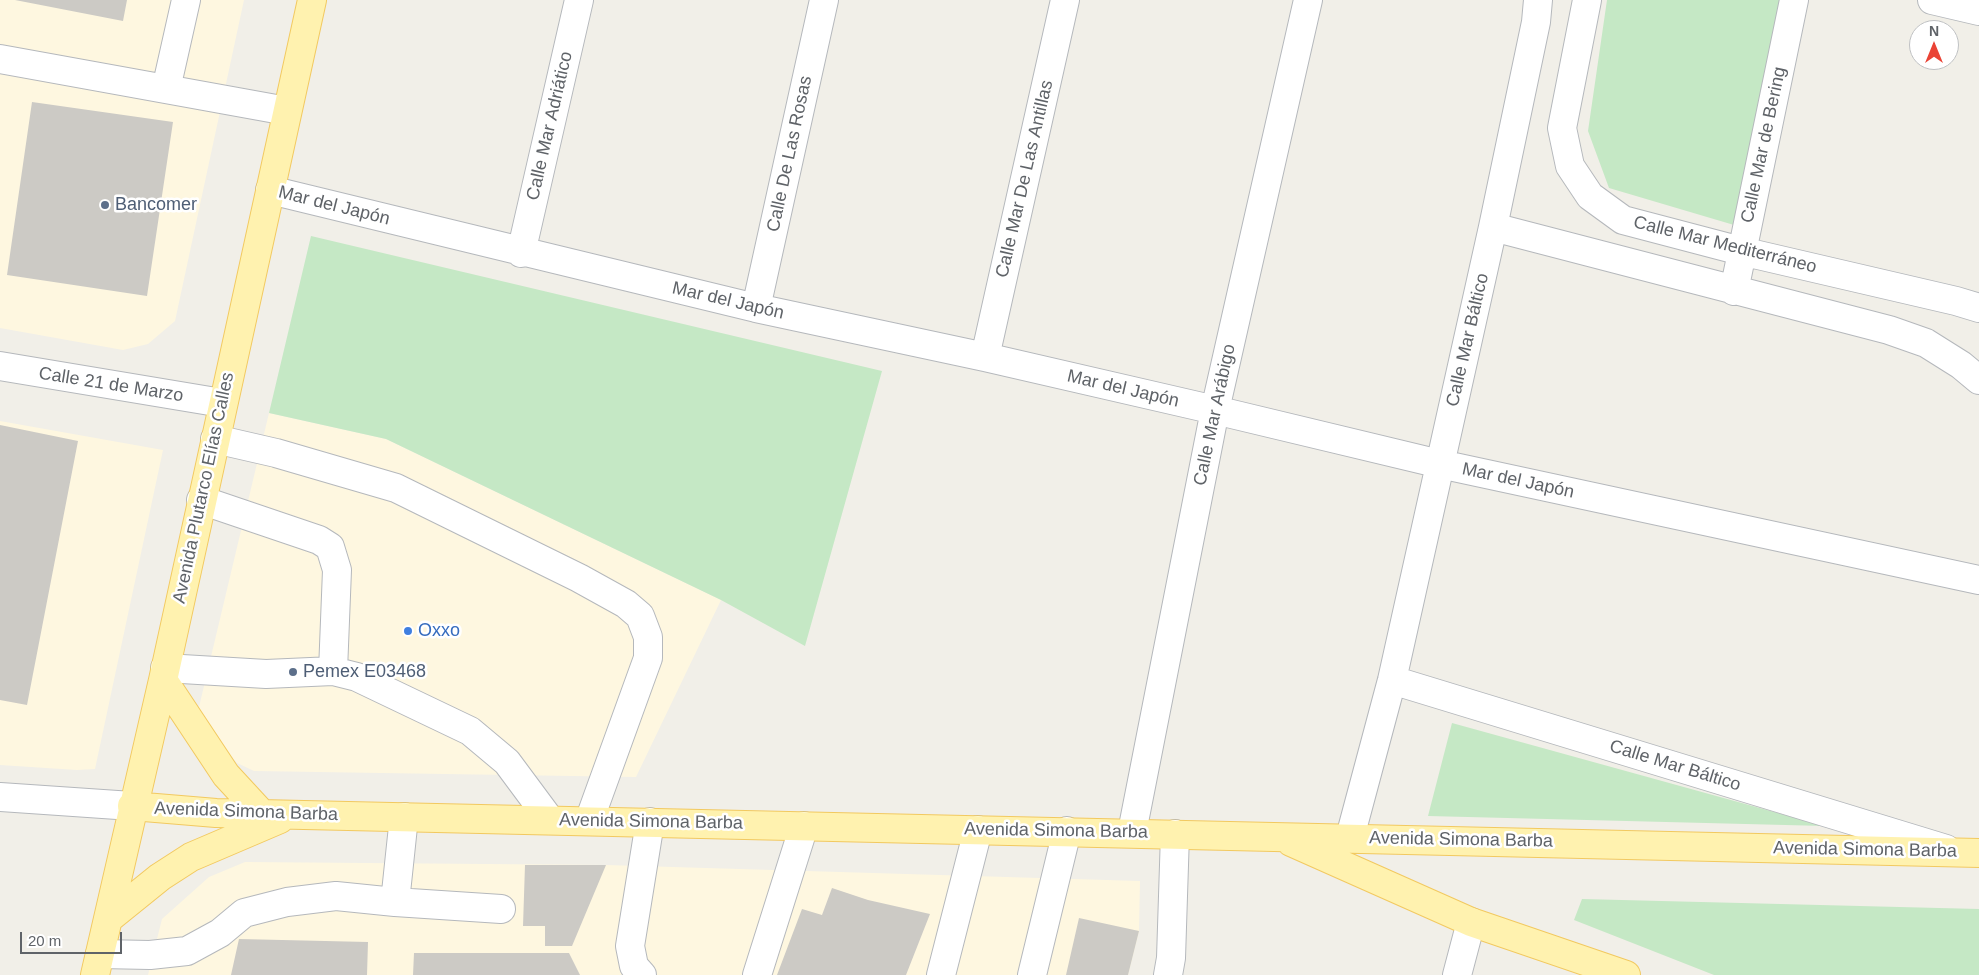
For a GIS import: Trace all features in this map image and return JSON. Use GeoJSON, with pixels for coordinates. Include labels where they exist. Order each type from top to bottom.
{"type":"FeatureCollection","features":[{"type":"Feature","properties":{"kind":"main road","name":"Avenida Plutarco Elías Calles"},"geometry":{"type":"LineString","coordinates":[[98,964],[132,806],[164,674],[312,0]]}},
{"type":"Feature","properties":{"kind":"main road"},"geometry":{"type":"LineString","coordinates":[[164,674],[226,776],[262,814]]}},
{"type":"Feature","properties":{"kind":"main road","name":"Avenida Simona Barba"},"geometry":{"type":"LineString","coordinates":[[132,806],[216,813],[291,815],[1132,832],[1968,852]]}},
{"type":"Feature","properties":{"kind":"main road"},"geometry":{"type":"LineString","coordinates":[[108,919],[160,877],[191,857],[291,815]]}},
{"type":"Feature","properties":{"kind":"main road"},"geometry":{"type":"LineString","coordinates":[[1280,837],[1471,922],[1626,975]]}},
{"type":"Feature","properties":{"kind":"street"},"geometry":{"type":"LineString","coordinates":[[166,89],[186,0]]}},
{"type":"Feature","properties":{"kind":"street","name":"Calle Mar Adriático"},"geometry":{"type":"LineString","coordinates":[[522,253],[579,0]]}},
{"type":"Feature","properties":{"kind":"street","name":"Calle De Las Rosas"},"geometry":{"type":"LineString","coordinates":[[756,308],[824,0]]}},
{"type":"Feature","properties":{"kind":"street","name":"Calle Mar De Las Antillas"},"geometry":{"type":"LineString","coordinates":[[985,357],[1065,0]]}},
{"type":"Feature","properties":{"kind":"street","name":"Calle Mar Arábigo"},"geometry":{"type":"LineString","coordinates":[[1132,832],[1215,410],[1308,0]]}},
{"type":"Feature","properties":{"kind":"street","name":"Calle Mar Báltico"},"geometry":{"type":"LineString","coordinates":[[1350,838],[1392,680],[1494,227],[1536,22],[1538,0]]}},
{"type":"Feature","properties":{"kind":"street","name":"Calle Mar Mediterráneo"},"geometry":{"type":"LineString","coordinates":[[1586,0],[1562,128],[1570,166],[1590,196],[1623,220],[1742,251],[1979,308]]}},
{"type":"Feature","properties":{"kind":"street","name":"Calle Mar de Bering"},"geometry":{"type":"LineString","coordinates":[[1734,291],[1794,0]]}},
{"type":"Feature","properties":{"kind":"street"},"geometry":{"type":"LineString","coordinates":[[1932,0],[1979,11]]}},
{"type":"Feature","properties":{"kind":"street"},"geometry":{"type":"LineString","coordinates":[[1,64],[166,89],[287,111]]}},
{"type":"Feature","properties":{"kind":"street","name":"Mar del Japón"},"geometry":{"type":"LineString","coordinates":[[270,190],[522,253],[756,308],[985,357],[1440,464],[1979,580]]}},
{"type":"Feature","properties":{"kind":"street"},"geometry":{"type":"LineString","coordinates":[[1494,227],[1889,330],[1926,342],[1961,365],[1979,380]]}},
{"type":"Feature","properties":{"kind":"street"},"geometry":{"type":"LineString","coordinates":[[1823,314],[1836,273]]}},
{"type":"Feature","properties":{"kind":"street","name":"Calle 21 de Marzo"},"geometry":{"type":"LineString","coordinates":[[0,366],[222,403]]}},
{"type":"Feature","properties":{"kind":"street"},"geometry":{"type":"LineString","coordinates":[[215,439],[313,463],[396,488],[579,578],[626,604],[640,616],[648,637],[648,658],[589,821]]}},
{"type":"Feature","properties":{"kind":"street"},"geometry":{"type":"LineString","coordinates":[[201,500],[319,540],[330,547],[337,570],[333,671]]}},
{"type":"Feature","properties":{"kind":"street"},"geometry":{"type":"LineString","coordinates":[[164,674],[266,674],[333,671],[357,677],[470,731],[507,762],[550,820]]}},
{"type":"Feature","properties":{"kind":"street","name":"Calle Mar Báltico"},"geometry":{"type":"LineString","coordinates":[[1392,680],[1968,852]]}},
{"type":"Feature","properties":{"kind":"street"},"geometry":{"type":"LineString","coordinates":[[0,797],[132,806]]}},
{"type":"Feature","properties":{"kind":"street"},"geometry":{"type":"LineString","coordinates":[[395,902],[404,817]]}},
{"type":"Feature","properties":{"kind":"street"},"geometry":{"type":"LineString","coordinates":[[642,975],[634,966],[630,946],[650,822]]}},
{"type":"Feature","properties":{"kind":"street"},"geometry":{"type":"LineString","coordinates":[[757,975],[804,826]]}},
{"type":"Feature","properties":{"kind":"street"},"geometry":{"type":"LineString","coordinates":[[941,975],[978,830]]}},
{"type":"Feature","properties":{"kind":"street"},"geometry":{"type":"LineString","coordinates":[[1032,975],[1067,831]]}},
{"type":"Feature","properties":{"kind":"street"},"geometry":{"type":"LineString","coordinates":[[1168,975],[1171,958],[1175,834]]}},
{"type":"Feature","properties":{"kind":"street"},"geometry":{"type":"LineString","coordinates":[[98,964],[187,951],[220,933],[244,912],[287,902],[336,896],[500,909]]}},
{"type":"Feature","properties":{"kind":"street"},"geometry":{"type":"LineString","coordinates":[[1458,975],[1471,922]]}},
{"type":"Feature","properties":{"kind":"shaded area"},"geometry":{"type":"Polygon","coordinates":[[[0,0],[244,0],[175,321],[148,344],[123,350],[0,328],[0,0]]]}},
{"type":"Feature","properties":{"kind":"shaded area"},"geometry":{"type":"Polygon","coordinates":[[[269,413],[386,439],[721,600],[636,777],[254,771],[237,763],[209,730],[199,707],[269,413]]]}},
{"type":"Feature","properties":{"kind":"shaded area"},"geometry":{"type":"Polygon","coordinates":[[[0,421],[163,450],[95,769],[77,770],[0,765],[0,421]]]}},
{"type":"Feature","properties":{"kind":"shaded area"},"geometry":{"type":"Polygon","coordinates":[[[245,862],[606,865],[1140,881],[1139,931],[1128,975],[148,975],[162,919],[209,877],[245,862]]]}},
{"type":"Feature","properties":{"kind":"green space"},"geometry":{"type":"Polygon","coordinates":[[[1607,0],[1780,0],[1734,225],[1609,188],[1588,131],[1607,0]]]}},
{"type":"Feature","properties":{"kind":"green space"},"geometry":{"type":"Polygon","coordinates":[[[311,236],[882,371],[805,646],[721,600],[386,439],[269,413],[311,236]]]}},
{"type":"Feature","properties":{"kind":"green space"},"geometry":{"type":"Polygon","coordinates":[[[1452,723],[1825,826],[1428,816],[1452,723]]]}},
{"type":"Feature","properties":{"kind":"green space"},"geometry":{"type":"Polygon","coordinates":[[[1582,899],[1979,909],[1979,975],[1714,975],[1574,920],[1582,899]]]}},
{"type":"Feature","properties":{"kind":"building"},"geometry":{"type":"Polygon","coordinates":[[[15,0],[127,0],[123,21],[15,0]]]}},
{"type":"Feature","properties":{"kind":"building"},"geometry":{"type":"Polygon","coordinates":[[[32,102],[173,122],[147,296],[7,275],[32,102]]]}},
{"type":"Feature","properties":{"kind":"building"},"geometry":{"type":"Polygon","coordinates":[[[0,425],[78,441],[27,705],[0,700],[0,425]]]}},
{"type":"Feature","properties":{"kind":"building"},"geometry":{"type":"Polygon","coordinates":[[[525,865],[606,865],[572,946],[545,946],[545,926],[523,926],[525,865]]]}},
{"type":"Feature","properties":{"kind":"building"},"geometry":{"type":"Polygon","coordinates":[[[832,888],[868,900],[930,914],[906,975],[777,975],[802,909],[822,915],[832,888]]]}},
{"type":"Feature","properties":{"kind":"building"},"geometry":{"type":"Polygon","coordinates":[[[1079,918],[1139,931],[1128,975],[1066,975],[1079,918]]]}},
{"type":"Feature","properties":{"kind":"building"},"geometry":{"type":"Polygon","coordinates":[[[239,939],[368,942],[367,975],[231,975],[239,939]]]}},
{"type":"Feature","properties":{"kind":"building"},"geometry":{"type":"Polygon","coordinates":[[[414,953],[569,953],[580,975],[413,975],[414,953]]]}},
{"type":"Feature","properties":{"kind":"place","name":"Bancomer"},"geometry":{"type":"Point","coordinates":[105,205]}},
{"type":"Feature","properties":{"kind":"place","name":"Oxxo"},"geometry":{"type":"Point","coordinates":[408,631]}},
{"type":"Feature","properties":{"kind":"place","name":"Pemex E03468"},"geometry":{"type":"Point","coordinates":[293,672]}}]}
